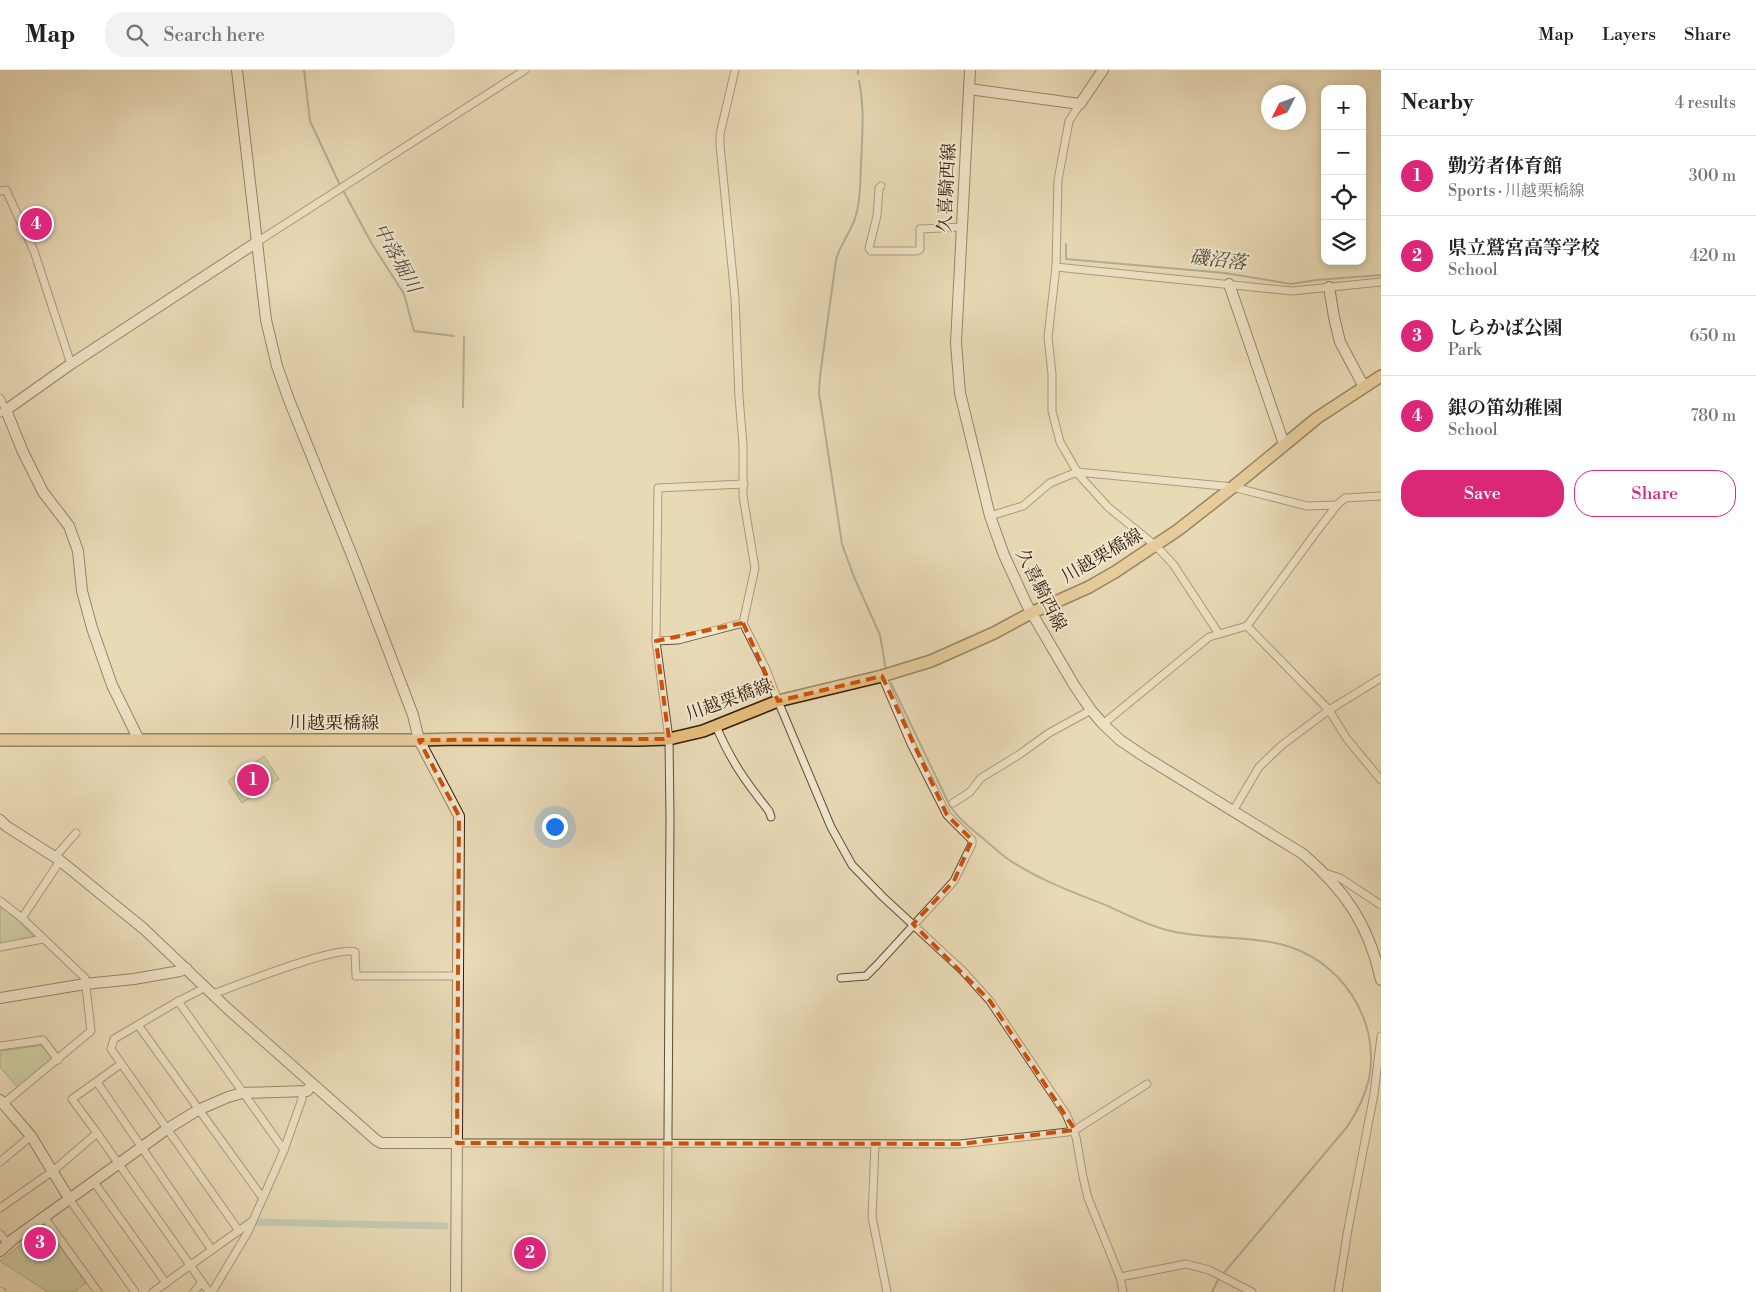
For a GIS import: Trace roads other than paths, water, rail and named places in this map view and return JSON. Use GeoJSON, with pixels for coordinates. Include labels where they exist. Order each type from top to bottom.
{"type":"FeatureCollection","features":[{"type":"Feature","properties":{"kind":"main road","name":"川越栗橋線"},"geometry":{"type":"LineString","coordinates":[[0,740],[638,740],[669,739],[703,731],[778,701],[912,668],[951,654],[1031,612],[1089,587],[1156,546],[1233,487],[1317,418],[1381,376]]}},
{"type":"Feature","properties":{"kind":"street"},"geometry":{"type":"LineString","coordinates":[[237,70],[266,320],[277,366],[403,688],[413,715],[418,740],[459,816],[456,1292]]}},
{"type":"Feature","properties":{"kind":"street"},"geometry":{"type":"LineString","coordinates":[[3,412],[71,364],[257,242],[525,70]]}},
{"type":"Feature","properties":{"kind":"street"},"geometry":{"type":"LineString","coordinates":[[735,70],[720,134],[720,146],[733,271],[744,484],[743,496],[755,568],[744,624],[766,669],[831,826],[852,866],[963,971],[990,1001],[1075,1130],[1088,1198],[1120,1277],[1122,1292]]}},
{"type":"Feature","properties":{"kind":"street","name":"久喜騎西線"},"geometry":{"type":"LineString","coordinates":[[970,70],[956,343],[960,393],[990,516],[1014,578],[1031,612],[1091,710],[1103,724],[1120,740],[1142,755],[1303,854],[1324,873],[1344,895],[1357,916],[1369,940],[1381,980]]}},
{"type":"Feature","properties":{"kind":"street"},"geometry":{"type":"LineString","coordinates":[[1103,70],[1069,121],[1058,180],[1056,267],[1048,337],[1052,374],[1052,411],[1060,442],[1077,472],[1108,507],[1156,546],[1173,564],[1219,634]]}},
{"type":"Feature","properties":{"kind":"street"},"geometry":{"type":"LineString","coordinates":[[968,89],[1080,104]]}},
{"type":"Feature","properties":{"kind":"street"},"geometry":{"type":"LineString","coordinates":[[881,186],[879,188],[877,216],[868,248],[871,251],[916,251],[920,249],[920,229],[962,227]]}},
{"type":"Feature","properties":{"kind":"street"},"geometry":{"type":"LineString","coordinates":[[0,191],[6,190],[34,251],[71,364]]}},
{"type":"Feature","properties":{"kind":"street"},"geometry":{"type":"LineString","coordinates":[[1056,267],[1292,291],[1381,282]]}},
{"type":"Feature","properties":{"kind":"street"},"geometry":{"type":"LineString","coordinates":[[1229,284],[1284,444]]}},
{"type":"Feature","properties":{"kind":"street"},"geometry":{"type":"LineString","coordinates":[[1329,287],[1340,342],[1364,387]]}},
{"type":"Feature","properties":{"kind":"street"},"geometry":{"type":"LineString","coordinates":[[0,398],[3,412],[44,492],[69,526],[78,550],[82,591],[92,628],[112,686],[139,740]]}},
{"type":"Feature","properties":{"kind":"street"},"geometry":{"type":"LineString","coordinates":[[990,516],[1023,506],[1050,483],[1077,472],[1233,487],[1307,506],[1337,505]]}},
{"type":"Feature","properties":{"kind":"street"},"geometry":{"type":"LineString","coordinates":[[667,1292],[669,739],[656,641],[658,488],[744,484]]}},
{"type":"Feature","properties":{"kind":"street"},"geometry":{"type":"LineString","coordinates":[[1103,724],[1209,637],[1247,626],[1337,505],[1345,498],[1381,496]]}},
{"type":"Feature","properties":{"kind":"street"},"geometry":{"type":"LineString","coordinates":[[656,641],[678,640],[744,624]]}},
{"type":"Feature","properties":{"kind":"street"},"geometry":{"type":"LineString","coordinates":[[1247,626],[1328,710],[1347,739],[1381,780]]}},
{"type":"Feature","properties":{"kind":"street"},"geometry":{"type":"LineString","coordinates":[[841,978],[866,976],[954,881],[972,840],[947,815],[912,746],[882,676]]}},
{"type":"Feature","properties":{"kind":"street"},"geometry":{"type":"LineString","coordinates":[[1233,811],[1259,768],[1282,745],[1328,710],[1381,678]]}},
{"type":"Feature","properties":{"kind":"street"},"geometry":{"type":"LineString","coordinates":[[953,803],[970,792],[982,778],[1049,733],[1091,710]]}},
{"type":"Feature","properties":{"kind":"street"},"geometry":{"type":"LineString","coordinates":[[716,726],[727,751],[743,779],[771,817]]}},
{"type":"Feature","properties":{"kind":"street"},"geometry":{"type":"LineString","coordinates":[[0,820],[6,826],[58,859],[144,929],[209,991],[379,1142],[668,1144],[968,1143],[1075,1130],[1147,1084]]}},
{"type":"Feature","properties":{"kind":"street"},"geometry":{"type":"LineString","coordinates":[[22,918],[76,833]]}},
{"type":"Feature","properties":{"kind":"street"},"geometry":{"type":"LineString","coordinates":[[1324,873],[1340,878],[1381,905]]}},
{"type":"Feature","properties":{"kind":"street"},"geometry":{"type":"LineString","coordinates":[[0,901],[22,918],[42,939],[86,978],[85,984],[91,1031],[58,1060],[2,1102],[30,1136],[70,1200],[135,1292]]}},
{"type":"Feature","properties":{"kind":"street"},"geometry":{"type":"LineString","coordinates":[[0,947],[42,939]]}},
{"type":"Feature","properties":{"kind":"street"},"geometry":{"type":"LineString","coordinates":[[239,1231],[111,1049],[114,1039],[178,1001],[326,955],[350,950],[355,952],[356,976],[458,976]]}},
{"type":"Feature","properties":{"kind":"street"},"geometry":{"type":"LineString","coordinates":[[0,998],[85,984],[134,979],[186,968]]}},
{"type":"Feature","properties":{"kind":"street"},"geometry":{"type":"LineString","coordinates":[[178,1001],[284,1150]]}},
{"type":"Feature","properties":{"kind":"street"},"geometry":{"type":"LineString","coordinates":[[138,1025],[262,1197]]}},
{"type":"Feature","properties":{"kind":"street"},"geometry":{"type":"LineString","coordinates":[[1338,1292],[1348,1229],[1378,1094],[1381,1036]]}},
{"type":"Feature","properties":{"kind":"street"},"geometry":{"type":"LineString","coordinates":[[0,1046],[42,1040],[58,1060]]}},
{"type":"Feature","properties":{"kind":"street"},"geometry":{"type":"LineString","coordinates":[[121,1064],[72,1099],[211,1292],[248,1232],[284,1150],[302,1099],[302,1092]]}},
{"type":"Feature","properties":{"kind":"street"},"geometry":{"type":"LineString","coordinates":[[96,1082],[212,1250]]}},
{"type":"Feature","properties":{"kind":"street"},"geometry":{"type":"LineString","coordinates":[[0,1234],[4,1247],[167,1129],[198,1110],[242,1093],[302,1092],[307,1091],[312,1084]]}},
{"type":"Feature","properties":{"kind":"street"},"geometry":{"type":"LineString","coordinates":[[0,1208],[53,1171],[97,1134]]}},
{"type":"Feature","properties":{"kind":"street"},"geometry":{"type":"LineString","coordinates":[[0,1162],[30,1136]]}},
{"type":"Feature","properties":{"kind":"street"},"geometry":{"type":"LineString","coordinates":[[875,1144],[872,1217],[887,1292]]}},
{"type":"Feature","properties":{"kind":"street"},"geometry":{"type":"LineString","coordinates":[[94,1182],[166,1283]]}},
{"type":"Feature","properties":{"kind":"street"},"geometry":{"type":"LineString","coordinates":[[44,1217],[98,1292]]}},
{"type":"Feature","properties":{"kind":"street"},"geometry":{"type":"LineString","coordinates":[[153,1292],[252,1222]]}},
{"type":"Feature","properties":{"kind":"street"},"geometry":{"type":"LineString","coordinates":[[1120,1277],[1186,1264],[1209,1270],[1252,1292]]}},
{"type":"Feature","properties":{"kind":"street"},"geometry":{"type":"LineString","coordinates":[[194,1292],[202,1282]]}},
{"type":"Feature","properties":{"kind":"waterway","name":"中落堀川"},"geometry":{"type":"LineString","coordinates":[[304,70],[310,121],[339,183]]}},
{"type":"Feature","properties":{"kind":"waterway"},"geometry":{"type":"LineString","coordinates":[[859,81],[863,123],[859,203],[852,227],[840,248],[836,260],[819,393],[842,544],[854,577],[880,635],[886,670]]}},
{"type":"Feature","properties":{"kind":"waterway","name":"中落堀川"},"geometry":{"type":"LineString","coordinates":[[344,192],[372,244],[404,294],[414,331],[454,336]]}},
{"type":"Feature","properties":{"kind":"waterway","name":"磯沼落"},"geometry":{"type":"LineString","coordinates":[[1066,244],[1066,259],[1225,273],[1291,284],[1381,275]]}},
{"type":"Feature","properties":{"kind":"waterway"},"geometry":{"type":"LineString","coordinates":[[463,407],[464,337]]}},
{"type":"Feature","properties":{"kind":"waterway"},"geometry":{"type":"LineString","coordinates":[[891,683],[950,806],[963,822],[1005,857],[1029,872],[1055,884],[1137,920],[1160,928],[1195,935],[1266,941],[1301,951],[1320,962],[1337,977],[1351,994],[1362,1013],[1368,1034],[1371,1056],[1369,1079],[1354,1116],[1347,1127],[1223,1274]]}},
{"type":"Feature","properties":{"kind":"waterway"},"geometry":{"type":"LineString","coordinates":[[252,1222],[445,1226]]}},
{"type":"Feature","properties":{"kind":"waterway"},"geometry":{"type":"LineString","coordinates":[[1212,1292],[1218,1280]]}},
{"type":"Feature","properties":{"kind":"place","name":"銀の笛幼稚園"},"geometry":{"type":"Point","coordinates":[36,224]}},
{"type":"Feature","properties":{"kind":"place","name":"勤労者体育館"},"geometry":{"type":"Point","coordinates":[253,780]}},
{"type":"Feature","properties":{"kind":"place","name":"しらかば公園"},"geometry":{"type":"Point","coordinates":[40,1243]}},
{"type":"Feature","properties":{"kind":"place","name":"県立鷲宮高等学校"},"geometry":{"type":"Point","coordinates":[530,1253]}}]}
